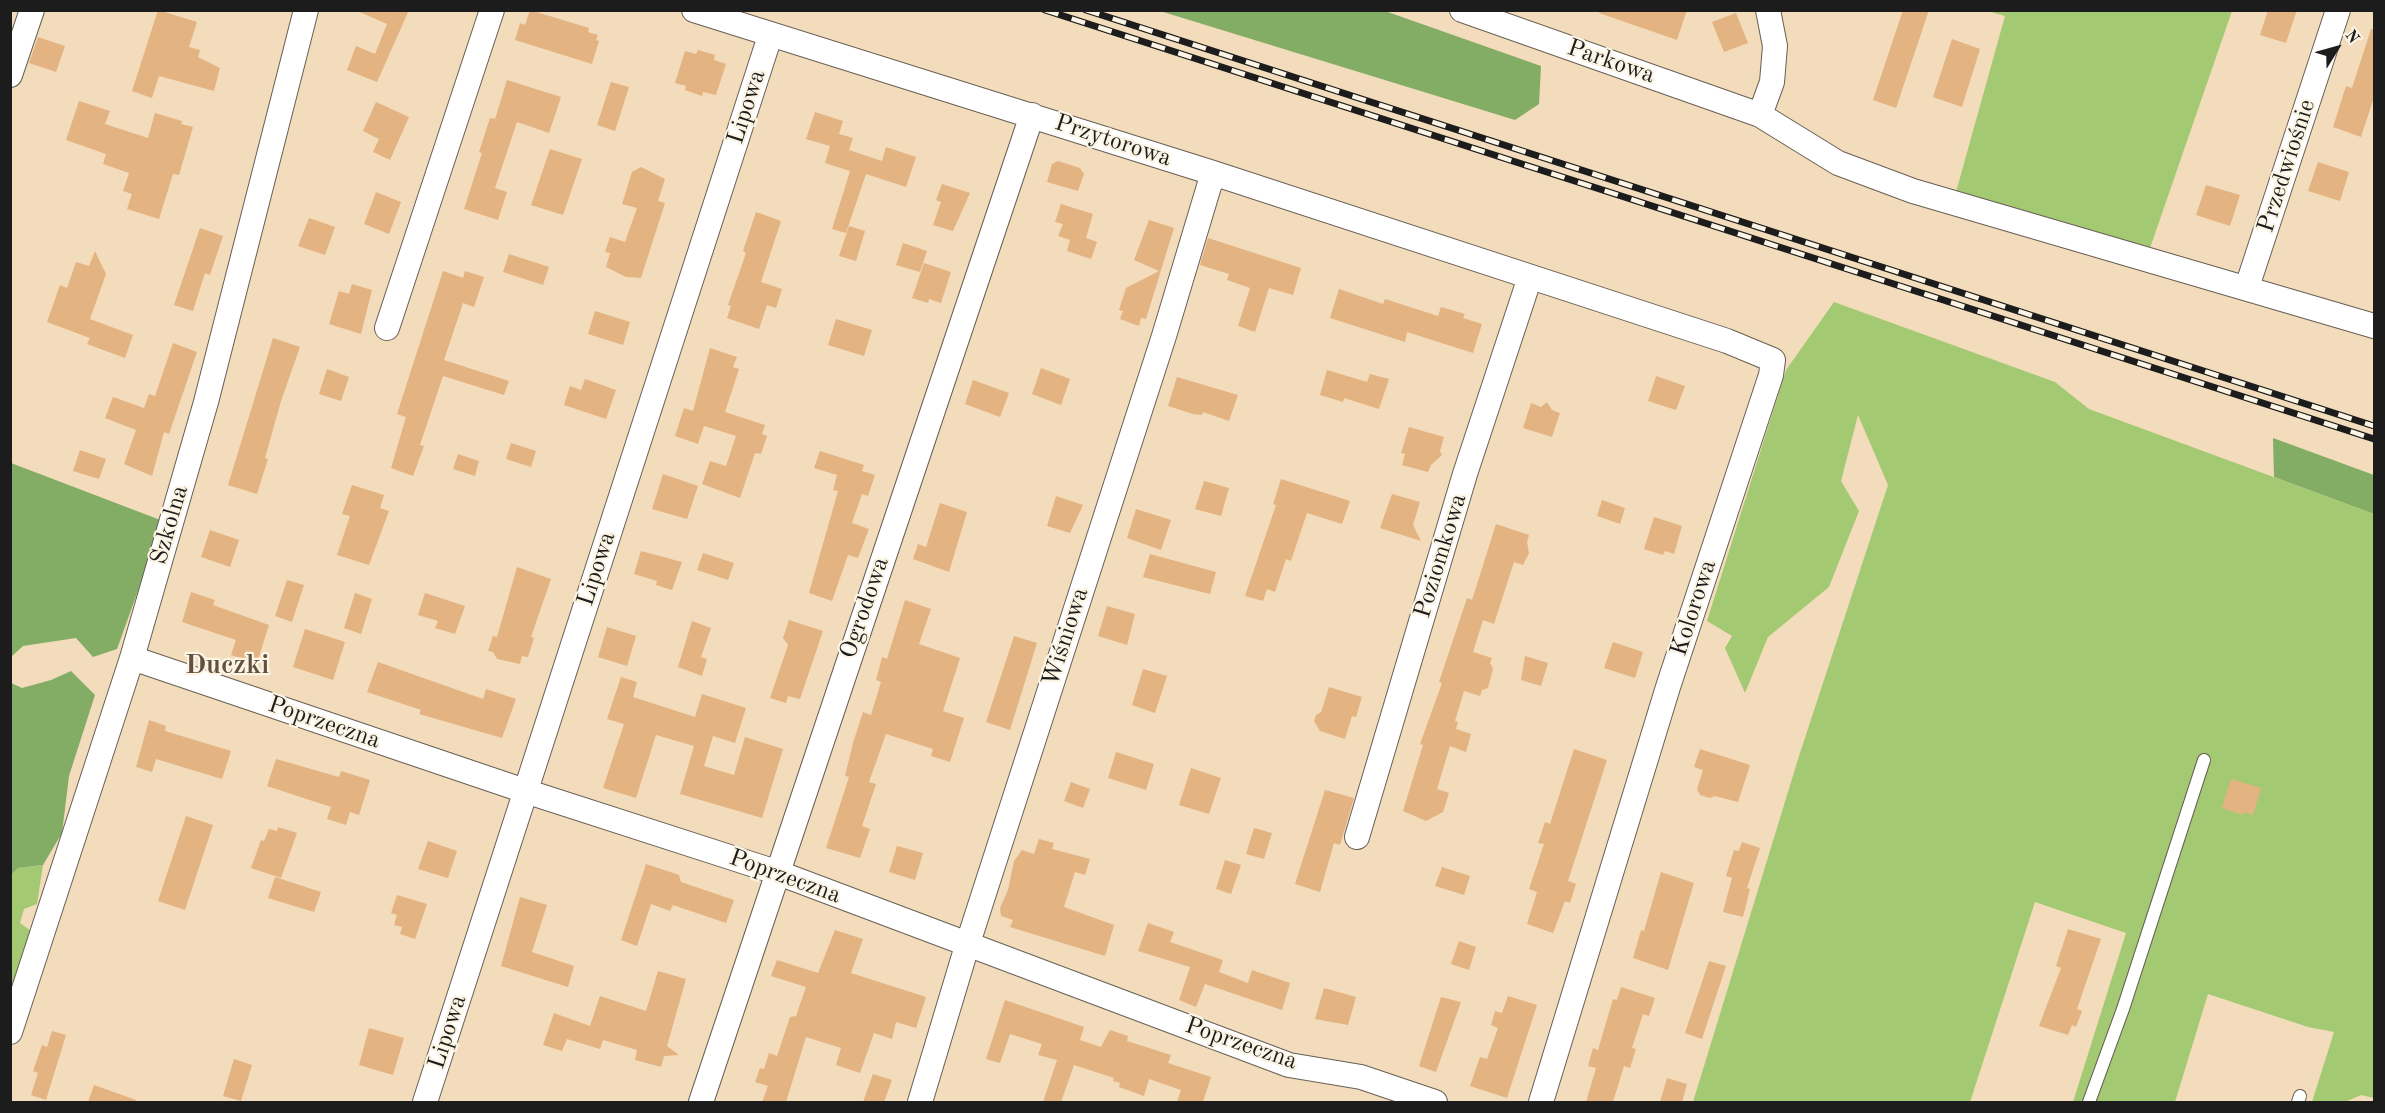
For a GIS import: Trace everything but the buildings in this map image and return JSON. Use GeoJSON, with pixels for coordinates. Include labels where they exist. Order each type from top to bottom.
{"type":"FeatureCollection","features":[{"type":"Feature","properties":{"kind":"street"},"geometry":{"type":"LineString","coordinates":[[10,75],[32,10]]}},
{"type":"Feature","properties":{"kind":"street","name":"Szkolna"},"geometry":{"type":"LineString","coordinates":[[10,1032],[132,658],[206,402],[306,10]]}},
{"type":"Feature","properties":{"kind":"street"},"geometry":{"type":"LineString","coordinates":[[387,328],[492,10]]}},
{"type":"Feature","properties":{"kind":"street","name":"Przytorowa"},"geometry":{"type":"LineString","coordinates":[[694,10],[770,36],[1214,173],[1530,277]]}},
{"type":"Feature","properties":{"kind":"street","name":"Parkowa"},"geometry":{"type":"LineString","coordinates":[[1462,10],[1760,115],[1838,163],[1913,190],[2374,326]]}},
{"type":"Feature","properties":{"kind":"street"},"geometry":{"type":"LineString","coordinates":[[1760,115],[1772,82],[1775,46],[1768,10]]}},
{"type":"Feature","properties":{"kind":"street","name":"Przedwiośnie"},"geometry":{"type":"LineString","coordinates":[[2247,287],[2338,10]]}},
{"type":"Feature","properties":{"kind":"street","name":"Lipowa"},"geometry":{"type":"LineString","coordinates":[[425,1102],[770,36]]}},
{"type":"Feature","properties":{"kind":"street","name":"Ogrodowa"},"geometry":{"type":"LineString","coordinates":[[701,1102],[776,872],[1032,115]]}},
{"type":"Feature","properties":{"kind":"street","name":"Wiśniowa"},"geometry":{"type":"LineString","coordinates":[[920,1102],[967,946],[1164,336],[1214,173]]}},
{"type":"Feature","properties":{"kind":"street","name":"Poziomkowa"},"geometry":{"type":"LineString","coordinates":[[1357,837],[1465,474],[1530,277]]}},
{"type":"Feature","properties":{"kind":"street","name":"Kolorowa"},"geometry":{"type":"LineString","coordinates":[[1530,277],[1727,341],[1773,360],[1771,375],[1668,687],[1541,1102]]}},
{"type":"Feature","properties":{"kind":"street","name":"Poprzeczna"},"geometry":{"type":"LineString","coordinates":[[132,658],[525,791],[776,872],[967,946],[1105,994],[1289,1065],[1361,1077],[1435,1102]]}},
{"type":"Feature","properties":{"kind":"lane"},"geometry":{"type":"LineString","coordinates":[[2089,1102],[2130,987],[2204,760]]}},
{"type":"Feature","properties":{"kind":"green space"},"geometry":{"type":"Polygon","coordinates":[[[1160,11],[1385,11],[1541,66],[1539,104],[1515,120],[1160,11]]]}},
{"type":"Feature","properties":{"kind":"green space"},"geometry":{"type":"Polygon","coordinates":[[[1988,11],[2232,11],[2149,251],[1956,192],[2005,16],[1988,11]]]}},
{"type":"Feature","properties":{"kind":"green space"},"geometry":{"type":"Polygon","coordinates":[[[1834,302],[2055,382],[2089,409],[2374,514],[2374,1098],[2361,1095],[2345,1102],[2312,1102],[2334,1032],[2308,1027],[2208,994],[2175,1102],[2073,1102],[2126,933],[2035,902],[1970,1102],[1693,1102],[1799,756],[1888,485],[1858,415],[1841,481],[1859,511],[1829,587],[1768,637],[1745,693],[1725,648],[1732,636],[1707,621],[1786,370],[1834,302]]]}},
{"type":"Feature","properties":{"kind":"green space"},"geometry":{"type":"Polygon","coordinates":[[[2273,438],[2374,475],[2374,514],[2274,477],[2273,438]]]}},
{"type":"Feature","properties":{"kind":"green space"},"geometry":{"type":"Polygon","coordinates":[[[11,463],[163,521],[117,649],[93,657],[76,638],[23,646],[11,657],[11,463]]]}},
{"type":"Feature","properties":{"kind":"green space"},"geometry":{"type":"Polygon","coordinates":[[[71,671],[95,695],[69,776],[62,833],[43,865],[18,868],[11,875],[11,683],[22,688],[51,680],[71,671]]]}},
{"type":"Feature","properties":{"kind":"green space"},"geometry":{"type":"Polygon","coordinates":[[[43,865],[37,904],[24,909],[20,923],[31,931],[11,992],[11,875],[18,868],[43,865]]]}},
{"type":"Feature","properties":{"kind":"railway"},"geometry":{"type":"LineString","coordinates":[[1045,10],[2374,439]]}},
{"type":"Feature","properties":{"kind":"railway"},"geometry":{"type":"LineString","coordinates":[[1086,10],[2374,426]]}},
{"type":"Feature","properties":{"kind":"district","name":"Duczki"},"geometry":{"type":"Point","coordinates":[227,666]}}]}
